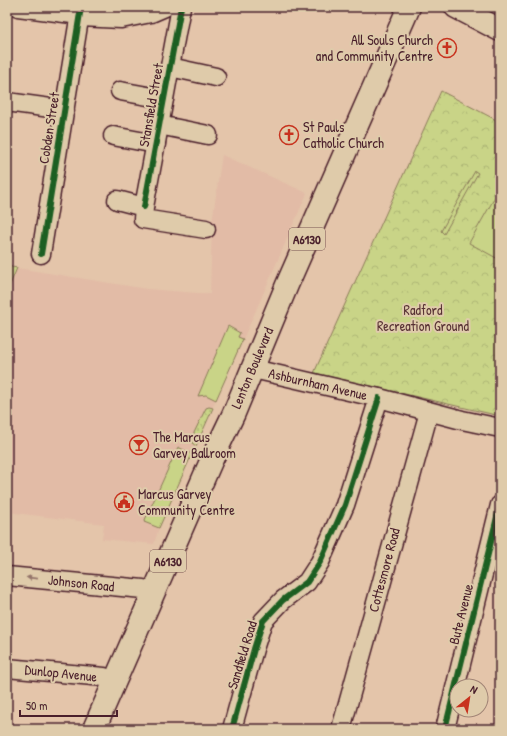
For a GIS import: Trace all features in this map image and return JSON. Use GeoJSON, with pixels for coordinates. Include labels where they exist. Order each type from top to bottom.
{"type":"FeatureCollection","features":[{"type":"Feature","properties":{"kind":"main road","name":"Lenton Boulevard"},"geometry":{"type":"LineString","coordinates":[[94,729],[253,368],[287,285],[409,7]]}},
{"type":"Feature","properties":{"kind":"main road"},"geometry":{"type":"LineString","coordinates":[[456,7],[500,30]]}},
{"type":"Feature","properties":{"kind":"street"},"geometry":{"type":"LineString","coordinates":[[18,7],[81,13],[121,20],[151,13],[165,7]]}},
{"type":"Feature","properties":{"kind":"street","name":"Stansfield Street"},"geometry":{"type":"LineString","coordinates":[[144,207],[181,7]]}},
{"type":"Feature","properties":{"kind":"street","name":"Cobden Street"},"geometry":{"type":"LineString","coordinates":[[41,254],[81,13]]}},
{"type":"Feature","properties":{"kind":"street","name":"Stansfield Street"},"geometry":{"type":"LineString","coordinates":[[170,67],[216,76]]}},
{"type":"Feature","properties":{"kind":"street","name":"Stansfield Street"},"geometry":{"type":"LineString","coordinates":[[120,91],[164,99]]}},
{"type":"Feature","properties":{"kind":"street","name":"Cobden Street"},"geometry":{"type":"LineString","coordinates":[[7,102],[64,110]]}},
{"type":"Feature","properties":{"kind":"street","name":"Stansfield Street"},"geometry":{"type":"LineString","coordinates":[[159,125],[208,135]]}},
{"type":"Feature","properties":{"kind":"street","name":"Stansfield Street"},"geometry":{"type":"LineString","coordinates":[[113,136],[156,144]]}},
{"type":"Feature","properties":{"kind":"street"},"geometry":{"type":"LineString","coordinates":[[117,200],[144,207],[143,219],[206,229]]}},
{"type":"Feature","properties":{"kind":"street","name":"Ashburnham Avenue"},"geometry":{"type":"LineString","coordinates":[[253,368],[379,398],[428,412],[500,428]]}},
{"type":"Feature","properties":{"kind":"street","name":"Sandfield Road"},"geometry":{"type":"LineString","coordinates":[[232,729],[263,621],[283,600],[307,582],[320,562],[345,505],[379,398]]}},
{"type":"Feature","properties":{"kind":"street","name":"Cottesmore Road"},"geometry":{"type":"LineString","coordinates":[[341,729],[428,412]]}},
{"type":"Feature","properties":{"kind":"street","name":"Bute Avenue"},"geometry":{"type":"LineString","coordinates":[[446,729],[500,505]]}},
{"type":"Feature","properties":{"kind":"street","name":"Johnson Road"},"geometry":{"type":"LineString","coordinates":[[7,576],[143,589],[154,593]]}},
{"type":"Feature","properties":{"kind":"street","name":"Dunlop Avenue"},"geometry":{"type":"LineString","coordinates":[[7,668],[104,677],[115,682]]}},
{"type":"Feature","properties":{"kind":"shaded area"},"geometry":{"type":"Polygon","coordinates":[[[222,155],[307,193],[159,528],[154,544],[102,539],[104,524],[7,512],[7,292],[17,268],[147,289],[210,294],[212,222],[222,155]]]}},
{"type":"Feature","properties":{"kind":"green space","name":"Radford Recreation Ground"},"geometry":{"type":"Polygon","coordinates":[[[441,91],[500,122],[500,416],[314,373],[441,91]]]}},
{"type":"Feature","properties":{"kind":"green space"},"geometry":{"type":"Polygon","coordinates":[[[475,171],[478,173],[444,234],[441,231],[475,171]]]}},
{"type":"Feature","properties":{"kind":"green space"},"geometry":{"type":"Polygon","coordinates":[[[499,190],[500,191],[500,260],[469,243],[499,190]]]}},
{"type":"Feature","properties":{"kind":"green space"},"geometry":{"type":"Polygon","coordinates":[[[7,266],[17,268],[7,292],[7,266]]]}},
{"type":"Feature","properties":{"kind":"green space"},"geometry":{"type":"Polygon","coordinates":[[[228,326],[240,333],[238,337],[243,339],[216,400],[206,395],[198,396],[228,326]]]}},
{"type":"Feature","properties":{"kind":"green space"},"geometry":{"type":"Polygon","coordinates":[[[206,408],[213,408],[196,446],[192,443],[192,437],[206,408]]]}},
{"type":"Feature","properties":{"kind":"green space"},"geometry":{"type":"Polygon","coordinates":[[[178,447],[192,454],[159,528],[144,522],[178,447]]]}},
{"type":"Feature","properties":{"kind":"cycle path"},"geometry":{"type":"LineString","coordinates":[[41,254],[81,7]]}},
{"type":"Feature","properties":{"kind":"cycle path"},"geometry":{"type":"LineString","coordinates":[[144,207],[181,7]]}},
{"type":"Feature","properties":{"kind":"cycle path"},"geometry":{"type":"LineString","coordinates":[[232,729],[263,621],[283,600],[307,582],[320,562],[345,505],[379,398]]}},
{"type":"Feature","properties":{"kind":"cycle path"},"geometry":{"type":"LineString","coordinates":[[445,729],[500,505]]}},
{"type":"Feature","properties":{"kind":"place","name":"All Souls Church and Community Centre"},"geometry":{"type":"Point","coordinates":[447,48]}},
{"type":"Feature","properties":{"kind":"place","name":"St Pauls Catholic Church"},"geometry":{"type":"Point","coordinates":[289,135]}},
{"type":"Feature","properties":{"kind":"place","name":"The Marcus Garvey Ballroom"},"geometry":{"type":"Point","coordinates":[139,445]}},
{"type":"Feature","properties":{"kind":"place","name":"Marcus Garvey Community Centre"},"geometry":{"type":"Point","coordinates":[124,502]}}]}
